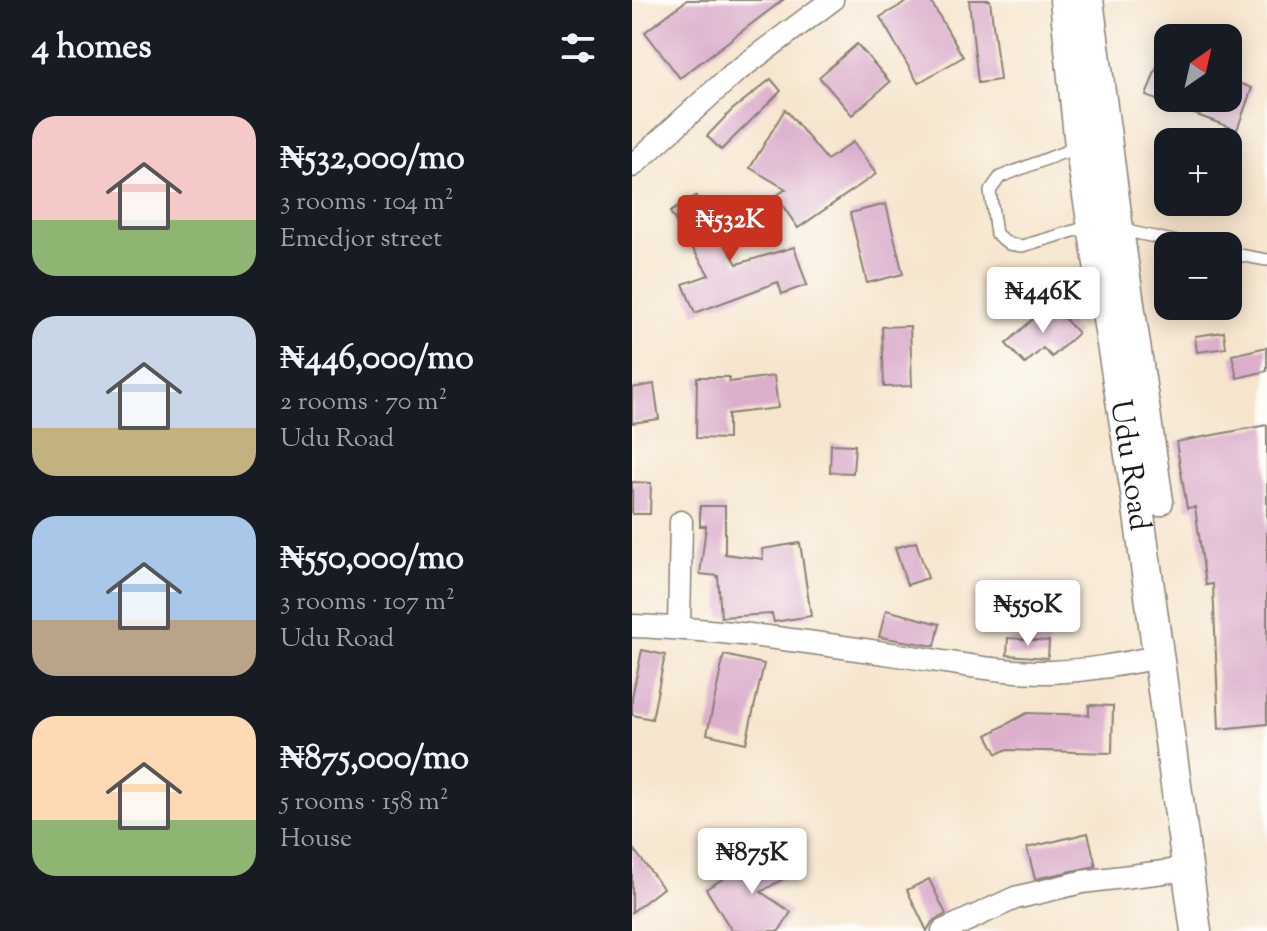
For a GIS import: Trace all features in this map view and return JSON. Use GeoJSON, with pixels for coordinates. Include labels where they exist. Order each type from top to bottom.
{"type":"FeatureCollection","features":[{"type":"Feature","properties":{"kind":"main road","name":"Udu Road"},"geometry":{"type":"LineString","coordinates":[[1065,0],[1080,146],[1106,227],[1157,489],[1173,633],[1216,931]]}},
{"type":"Feature","properties":{"kind":"main road","name":"Udu Road"},"geometry":{"type":"LineString","coordinates":[[1088,0],[1106,227],[1158,657],[1196,931]]}},
{"type":"Feature","properties":{"kind":"street"},"geometry":{"type":"LineString","coordinates":[[632,166],[733,74],[832,0]]}},
{"type":"Feature","properties":{"kind":"street"},"geometry":{"type":"LineString","coordinates":[[679,627],[681,522]]}},
{"type":"Feature","properties":{"kind":"street"},"geometry":{"type":"LineString","coordinates":[[632,626],[679,627],[964,665],[1046,672],[1090,670],[1158,657]]}},
{"type":"Feature","properties":{"kind":"street"},"geometry":{"type":"LineString","coordinates":[[943,931],[1015,898],[1082,882],[1188,869]]}},
{"type":"Feature","properties":{"kind":"lane"},"geometry":{"type":"LineString","coordinates":[[1080,146],[1000,177],[990,191],[996,234],[1009,244],[1022,246],[1106,227],[1154,237]]}},
{"type":"Feature","properties":{"kind":"lane"},"geometry":{"type":"LineString","coordinates":[[1242,256],[1267,260]]}},
{"type":"Feature","properties":{"kind":"building"},"geometry":{"type":"Polygon","coordinates":[[[687,0],[783,0],[680,78],[645,32],[687,0]]]}},
{"type":"Feature","properties":{"kind":"building"},"geometry":{"type":"Polygon","coordinates":[[[910,0],[930,0],[963,57],[918,83],[880,17],[910,0]]]}},
{"type":"Feature","properties":{"kind":"building"},"geometry":{"type":"Polygon","coordinates":[[[969,0],[990,0],[1000,80],[978,83],[969,0]]]}},
{"type":"Feature","properties":{"kind":"building"},"geometry":{"type":"Polygon","coordinates":[[[857,44],[890,82],[852,115],[819,77],[857,44]]]}},
{"type":"Feature","properties":{"kind":"building"},"geometry":{"type":"Polygon","coordinates":[[[1154,74],[1154,99],[1146,96],[1154,74]]]}},
{"type":"Feature","properties":{"kind":"building"},"geometry":{"type":"Polygon","coordinates":[[[771,79],[781,91],[721,150],[707,136],[732,110],[771,79]]]}},
{"type":"Feature","properties":{"kind":"building"},"geometry":{"type":"Polygon","coordinates":[[[1242,84],[1252,88],[1238,128],[1189,112],[1242,112],[1242,84]]]}},
{"type":"Feature","properties":{"kind":"building"},"geometry":{"type":"Polygon","coordinates":[[[785,109],[827,160],[853,142],[876,174],[798,228],[776,196],[786,189],[750,168],[785,109]]]}},
{"type":"Feature","properties":{"kind":"building"},"geometry":{"type":"Polygon","coordinates":[[[696,196],[737,264],[794,247],[807,285],[782,294],[778,282],[695,313],[683,284],[709,275],[670,212],[696,196]]]}},
{"type":"Feature","properties":{"kind":"building"},"geometry":{"type":"Polygon","coordinates":[[[886,204],[903,274],[867,283],[850,213],[886,204]]]}},
{"type":"Feature","properties":{"kind":"building"},"geometry":{"type":"Polygon","coordinates":[[[1050,303],[1078,333],[1052,357],[1043,348],[1025,364],[1006,344],[1050,303]]]}},
{"type":"Feature","properties":{"kind":"building"},"geometry":{"type":"Polygon","coordinates":[[[910,326],[912,386],[884,387],[882,327],[910,326]]]}},
{"type":"Feature","properties":{"kind":"building"},"geometry":{"type":"Polygon","coordinates":[[[1224,332],[1226,348],[1197,352],[1195,336],[1224,332]]]}},
{"type":"Feature","properties":{"kind":"building"},"geometry":{"type":"Polygon","coordinates":[[[1267,347],[1267,371],[1237,378],[1232,355],[1267,347]]]}},
{"type":"Feature","properties":{"kind":"building"},"geometry":{"type":"Polygon","coordinates":[[[774,376],[778,408],[728,414],[728,439],[696,438],[697,377],[729,377],[729,382],[774,376]]]}},
{"type":"Feature","properties":{"kind":"building"},"geometry":{"type":"Polygon","coordinates":[[[654,384],[659,419],[632,423],[632,388],[654,384]]]}},
{"type":"Feature","properties":{"kind":"building"},"geometry":{"type":"Polygon","coordinates":[[[1267,425],[1267,724],[1219,729],[1213,584],[1206,585],[1195,507],[1187,508],[1176,442],[1267,425]]]}},
{"type":"Feature","properties":{"kind":"building"},"geometry":{"type":"Polygon","coordinates":[[[831,444],[855,445],[853,473],[830,472],[831,444]]]}},
{"type":"Feature","properties":{"kind":"building"},"geometry":{"type":"Polygon","coordinates":[[[632,482],[651,483],[650,514],[632,514],[632,482]]]}},
{"type":"Feature","properties":{"kind":"building"},"geometry":{"type":"Polygon","coordinates":[[[700,506],[725,506],[725,554],[763,559],[762,549],[800,543],[811,616],[774,622],[772,614],[721,617],[718,576],[700,574],[706,526],[700,526],[700,506]]]}},
{"type":"Feature","properties":{"kind":"building"},"geometry":{"type":"Polygon","coordinates":[[[916,542],[928,578],[907,585],[895,548],[916,542]]]}},
{"type":"Feature","properties":{"kind":"building"},"geometry":{"type":"Polygon","coordinates":[[[886,610],[940,624],[935,646],[879,637],[886,610]]]}},
{"type":"Feature","properties":{"kind":"building"},"geometry":{"type":"Polygon","coordinates":[[[1008,638],[1049,641],[1048,658],[1007,655],[1008,638]]]}},
{"type":"Feature","properties":{"kind":"building"},"geometry":{"type":"Polygon","coordinates":[[[642,650],[665,655],[652,719],[632,715],[632,697],[642,650]]]}},
{"type":"Feature","properties":{"kind":"building"},"geometry":{"type":"Polygon","coordinates":[[[724,655],[764,664],[746,743],[707,734],[724,655]]]}},
{"type":"Feature","properties":{"kind":"building"},"geometry":{"type":"Polygon","coordinates":[[[1089,705],[1113,706],[1112,753],[1005,750],[997,754],[987,735],[1027,713],[1089,715],[1089,705]]]}},
{"type":"Feature","properties":{"kind":"building"},"geometry":{"type":"Polygon","coordinates":[[[1088,833],[1096,866],[1035,879],[1027,848],[1088,833]]]}},
{"type":"Feature","properties":{"kind":"building"},"geometry":{"type":"Polygon","coordinates":[[[632,847],[663,888],[632,912],[632,847]]]}},
{"type":"Feature","properties":{"kind":"building"},"geometry":{"type":"Polygon","coordinates":[[[775,848],[791,874],[761,892],[791,912],[779,931],[732,931],[706,889],[775,848]]]}},
{"type":"Feature","properties":{"kind":"building"},"geometry":{"type":"Polygon","coordinates":[[[929,879],[946,914],[932,922],[927,931],[907,890],[929,879]]]}}]}
